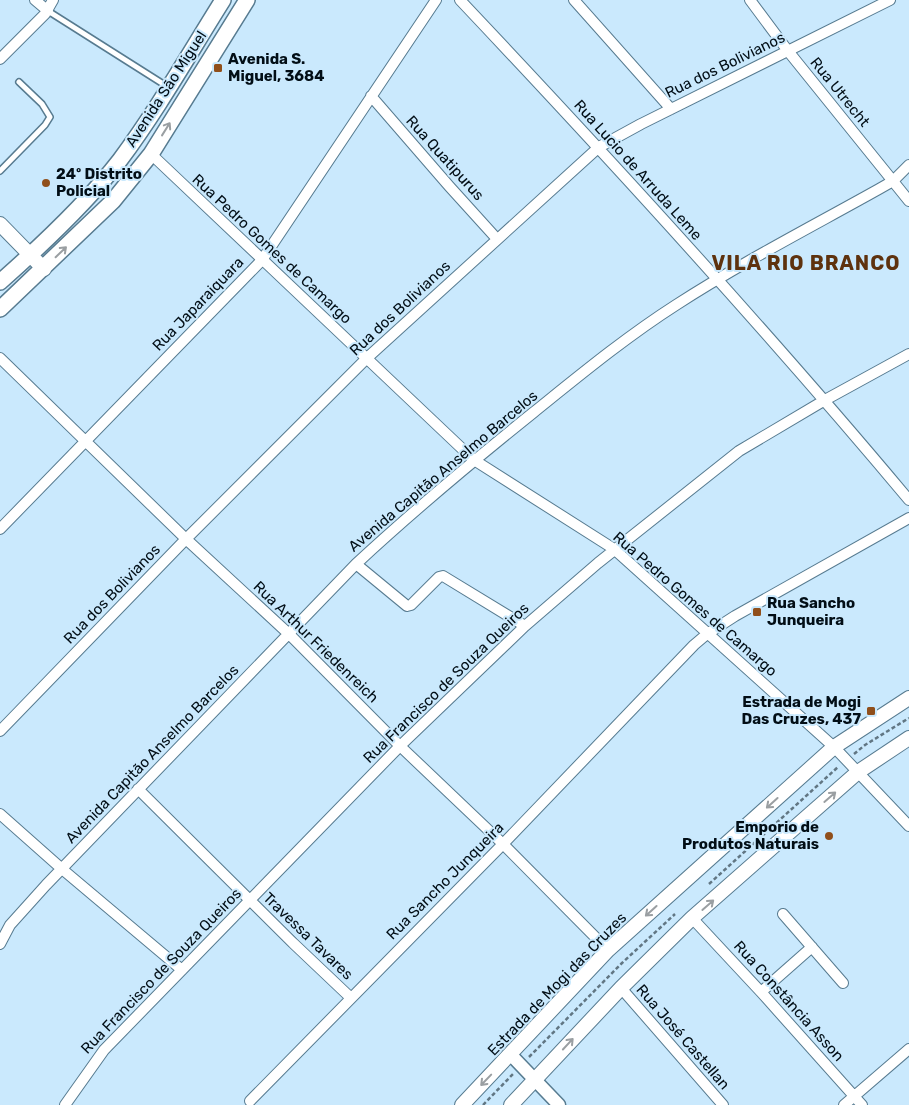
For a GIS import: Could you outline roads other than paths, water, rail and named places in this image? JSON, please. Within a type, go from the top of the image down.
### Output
[{"type":"main road","name":"Avenida São Miguel","points":[[0,282],[31,254],[97,187],[119,161],[168,88],[222,0]]},
{"type":"main road","name":"Avenida São Miguel","points":[[0,309],[113,201],[150,154],[247,0]]},
{"type":"main road","points":[[0,224],[44,268]]},
{"type":"main road","name":"Estrada de Mogi das Cruzes","points":[[462,1105],[608,950],[834,747],[909,698]]},
{"type":"main road","points":[[511,1105],[621,988],[692,918],[858,772],[909,738]]},
{"type":"street","points":[[35,0],[48,11]]},
{"type":"street","points":[[0,59],[48,11],[53,0]]},
{"type":"street","name":"Rua Japaraiquara","points":[[0,529],[262,260],[436,0]]},
{"type":"street","name":"Rua Lucio de Arruda Leme","points":[[460,0],[599,148],[717,279],[825,400],[909,500]]},
{"type":"street","points":[[574,0],[671,109]]},
{"type":"street","name":"Rua Utrecht","points":[[750,0],[788,51],[909,201]]},
{"type":"street","name":"Rua dos Bolivianos","points":[[0,731],[186,539],[367,358],[599,148],[671,109],[890,0]]},
{"type":"street","name":"Rua Quatipurus","points":[[371,96],[498,239]]},
{"type":"street","name":"Rua Pedro Gomes de Camargo","points":[[150,154],[474,460],[614,549],[834,747],[909,826]]},
{"type":"street","name":"Avenida Capitão Anselmo Barcelos","points":[[0,944],[10,925],[62,869],[356,564],[474,460],[635,333],[717,279],[893,181],[909,165]]},
{"type":"street","name":"Rua Francisco de Souza Queiros","points":[[66,1105],[104,1050],[400,746],[524,626],[614,549],[739,451],[825,400],[909,354]]},
{"type":"street","name":"Rua Arthur Friedenreich","points":[[0,358],[186,539],[290,634],[400,746],[503,844],[608,950]]},
{"type":"street","name":"Rua Sancho Junqueira","points":[[250,1101],[503,844],[673,666],[707,634],[773,594],[909,518]]},
{"type":"street","points":[[356,564],[407,606],[411,605],[439,577],[443,576],[524,626]]},
{"type":"street","name":"Travessa Tavares","points":[[138,789],[351,998]]},
{"type":"street","points":[[1,817],[182,970]]},
{"type":"street","points":[[783,914],[843,983]]},
{"type":"street","name":"Rua Constância Asson","points":[[692,918],[862,1105]]},
{"type":"street","points":[[761,992],[812,947]]},
{"type":"street","name":"Rua José Castellan","points":[[621,988],[724,1105]]},
{"type":"street","points":[[844,1105],[909,1049]]},
{"type":"street","points":[[511,1055],[559,1105]]},
{"type":"lane","points":[[48,11],[168,88]]},
{"type":"lane","points":[[0,171],[45,125],[50,116],[42,104],[19,82]]},
{"type":"place","name":"Avenida S. Miguel, 3684","points":[[218,68]]},
{"type":"place","name":"24º Distrito Policial","points":[[46,183]]},
{"type":"place","name":"Rua Sancho Junqueira","points":[[757,612]]},
{"type":"place","name":"Estrada de Mogi Das Cruzes, 437","points":[[871,711]]},
{"type":"place","name":"Emporio de Produtos Naturais","points":[[829,836]]},
{"type":"district","name":"VILA RIO BRANCO","points":[[806,263]]}]
